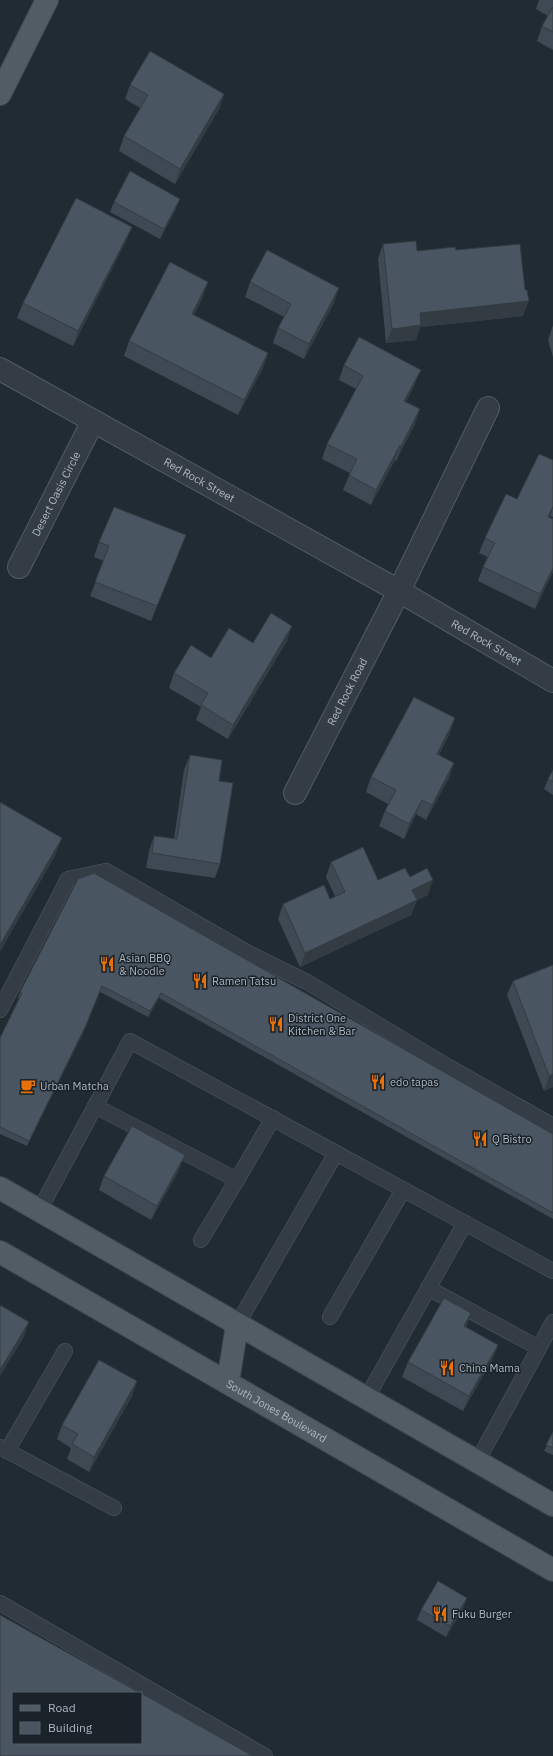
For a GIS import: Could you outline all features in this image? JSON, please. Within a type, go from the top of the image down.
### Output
[{"type":"main road","points":[[0,94],[47,0]]},
{"type":"main road","points":[[0,1188],[553,1505]]},
{"type":"main road","name":"South Jones Boulevard","points":[[0,1252],[553,1570]]},
{"type":"main road","points":[[228,1382],[237,1325]]},
{"type":"street","name":"Red Rock Street","points":[[0,369],[399,591],[553,681]]},
{"type":"street","points":[[399,591],[488,408]]},
{"type":"street","name":"Desert Oasis Circle","points":[[19,567],[93,421]]},
{"type":"street","name":"Red Rock Road","points":[[295,793],[399,591]]},
{"type":"lane","points":[[0,1010],[68,879],[106,871],[244,950],[307,982],[447,1066],[553,1126]]},
{"type":"lane","points":[[39,1210],[130,1041],[553,1271]]},
{"type":"lane","points":[[95,1106],[237,1180]]},
{"type":"lane","points":[[201,1240],[273,1118]]},
{"type":"lane","points":[[237,1325],[336,1153]]},
{"type":"lane","points":[[330,1317],[403,1190]]},
{"type":"lane","points":[[366,1399],[465,1223]]},
{"type":"lane","points":[[428,1288],[539,1348]]},
{"type":"lane","points":[[478,1462],[553,1322]]},
{"type":"lane","points":[[65,1351],[3,1449],[114,1508]]},
{"type":"lane","points":[[0,1603],[265,1756]]},
{"type":"building","points":[[553,7],[553,32],[542,26]]},
{"type":"building","points":[[150,51],[224,94],[180,169],[124,136],[148,95],[130,85]]},
{"type":"building","points":[[130,171],[180,199],[164,229],[114,202]]},
{"type":"building","points":[[76,198],[132,227],[78,331],[23,303]]},
{"type":"building","points":[[416,241],[417,251],[455,247],[456,250],[520,244],[525,290],[527,290],[529,301],[420,313],[421,325],[392,329],[383,244]]},
{"type":"building","points":[[267,250],[339,288],[309,344],[278,328],[291,304],[250,282]]},
{"type":"building","points":[[170,262],[208,282],[192,314],[268,353],[244,400],[129,341]]},
{"type":"building","points":[[359,337],[421,370],[404,401],[420,409],[376,490],[349,475],[357,459],[327,444],[363,376],[344,365]]},
{"type":"building","points":[[539,454],[553,460],[553,506],[548,517],[553,519],[553,568],[540,594],[483,567],[495,543],[485,538],[506,494],[517,499]]},
{"type":"building","points":[[114,507],[186,535],[157,606],[95,582],[109,546],[99,542]]},
{"type":"building","points":[[271,613],[292,626],[233,725],[201,705],[208,693],[174,673],[191,645],[211,658],[229,628],[253,643]]},
{"type":"building","points":[[414,697],[455,718],[437,754],[454,763],[432,805],[422,800],[409,824],[385,811],[396,790],[371,777]]},
{"type":"building","points":[[190,755],[222,760],[219,781],[233,783],[220,864],[152,853],[154,836],[177,839]]},
{"type":"building","points":[[553,770],[553,782],[548,779]]},
{"type":"building","points":[[0,802],[62,838],[0,945]]},
{"type":"building","points":[[363,847],[378,880],[405,868],[410,877],[427,868],[433,880],[412,890],[417,900],[305,953],[283,904],[324,885],[330,899],[345,892],[331,862]]},
{"type":"building","points":[[94,873],[553,1134],[553,1213],[161,993],[150,1011],[102,986],[86,1025],[29,1141],[0,1127],[0,1038],[22,993],[20,992],[78,879]]},
{"type":"building","points":[[553,965],[553,1074],[549,1076],[513,981]]},
{"type":"building","points":[[132,1126],[185,1155],[157,1206],[104,1176]]},
{"type":"building","name":"China Mama","points":[[444,1298],[471,1313],[464,1326],[498,1345],[469,1396],[408,1362]]},
{"type":"building","points":[[0,1305],[29,1322],[0,1370]]},
{"type":"building","points":[[99,1360],[137,1381],[94,1457],[72,1444],[78,1434],[62,1425]]},
{"type":"building","points":[[553,1432],[553,1448],[546,1445]]},
{"type":"building","name":"Fuku Burger","points":[[438,1581],[467,1598],[450,1626],[421,1610]]},
{"type":"building","points":[[0,1615],[138,1692],[12,1692],[12,1744],[142,1744],[142,1694],[253,1756],[0,1756]]},
{"type":"place","name":"Asian BBQ & Noodle","points":[[107,964]]},
{"type":"place","name":"Ramen Tatsu","points":[[200,981]]},
{"type":"place","name":"District One Kitchen & Bar","points":[[276,1024]]},
{"type":"place","name":"edo tapas","points":[[378,1082]]},
{"type":"place","name":"Urban Matcha","points":[[28,1086]]},
{"type":"place","name":"Q Bistro","points":[[480,1139]]},
{"type":"place","name":"China Mama","points":[[447,1368]]},
{"type":"place","name":"Fuku Burger","points":[[440,1614]]}]
